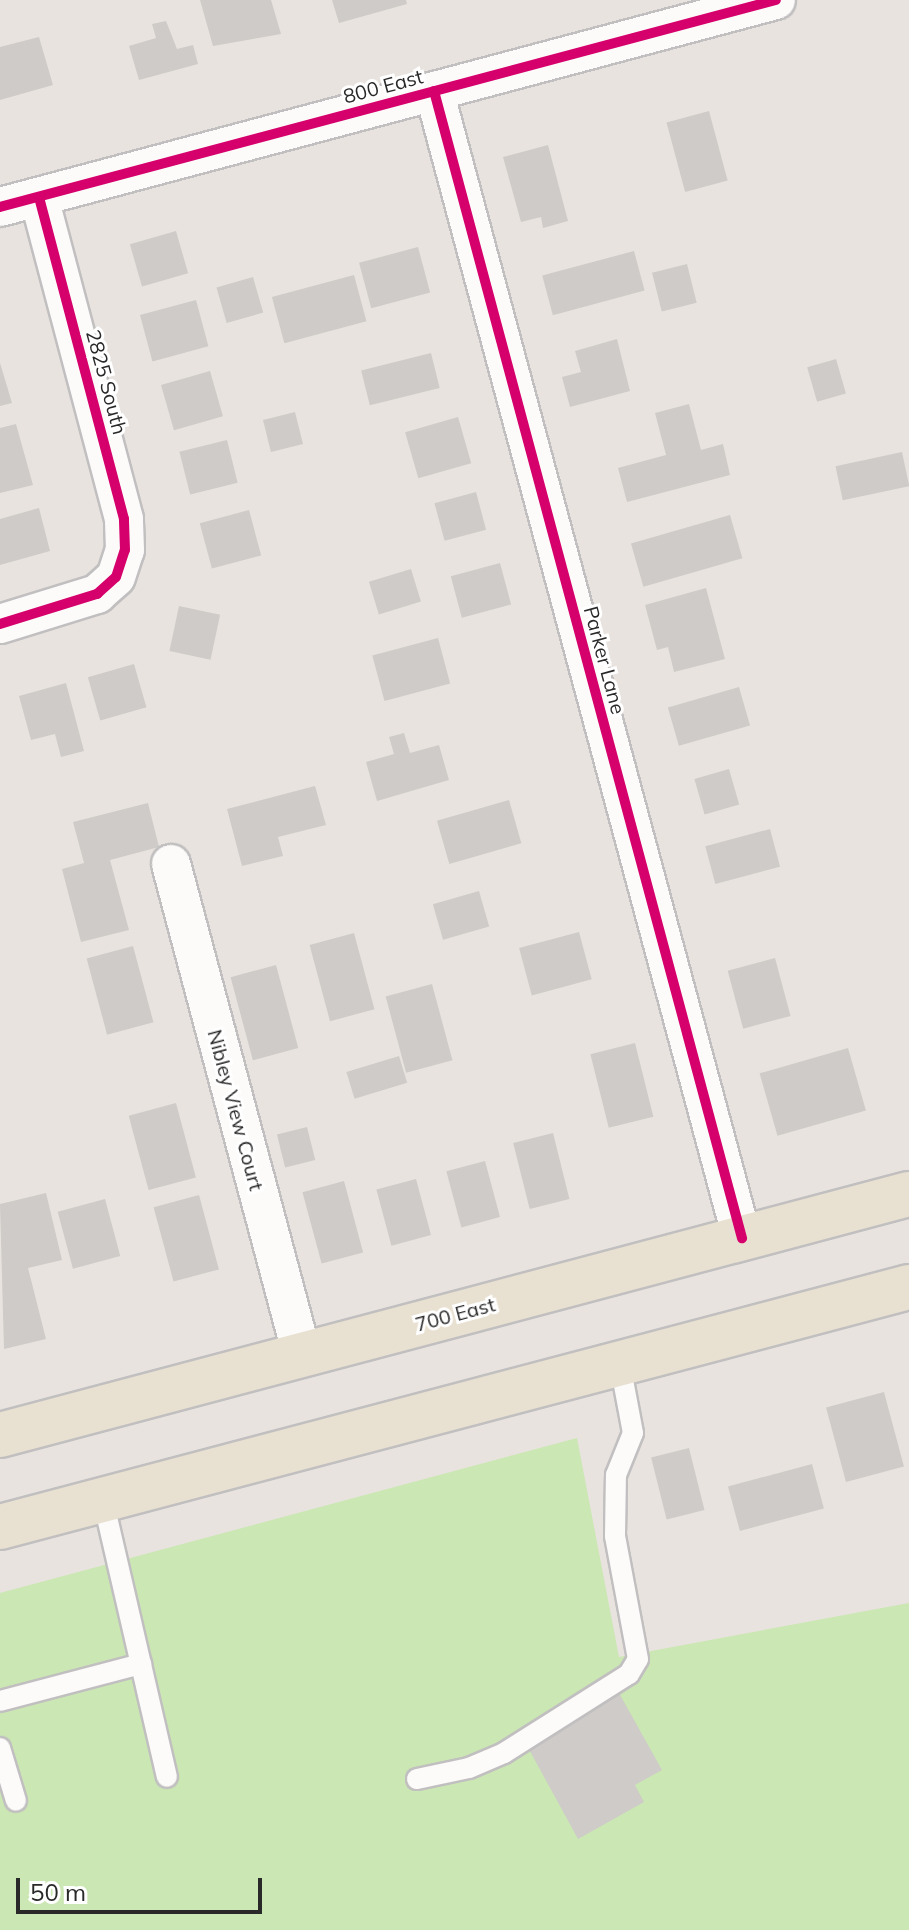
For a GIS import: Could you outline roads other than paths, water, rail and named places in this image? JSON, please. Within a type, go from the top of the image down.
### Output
[{"type":"main road","name":"700 East","points":[[0,1435],[909,1194]]},
{"type":"main road","points":[[0,1527],[909,1287]]},
{"type":"street","name":"800 East","points":[[0,207],[434,91],[709,8],[776,0]]},
{"type":"street","name":"Parker Lane","points":[[434,91],[742,1238]]},
{"type":"street","name":"2825 South","points":[[0,624],[97,594],[116,577],[125,550],[124,519],[39,197]]},
{"type":"street","name":"Nibley View Court","points":[[171,864],[302,1355]]},
{"type":"lane","points":[[417,1779],[469,1768],[504,1753],[629,1674],[638,1659],[615,1536],[616,1475],[633,1433],[620,1364]]},
{"type":"lane","points":[[103,1500],[167,1777]]},
{"type":"lane","points":[[0,1701],[141,1664]]},
{"type":"lane","points":[[0,1748],[16,1801]]}]
